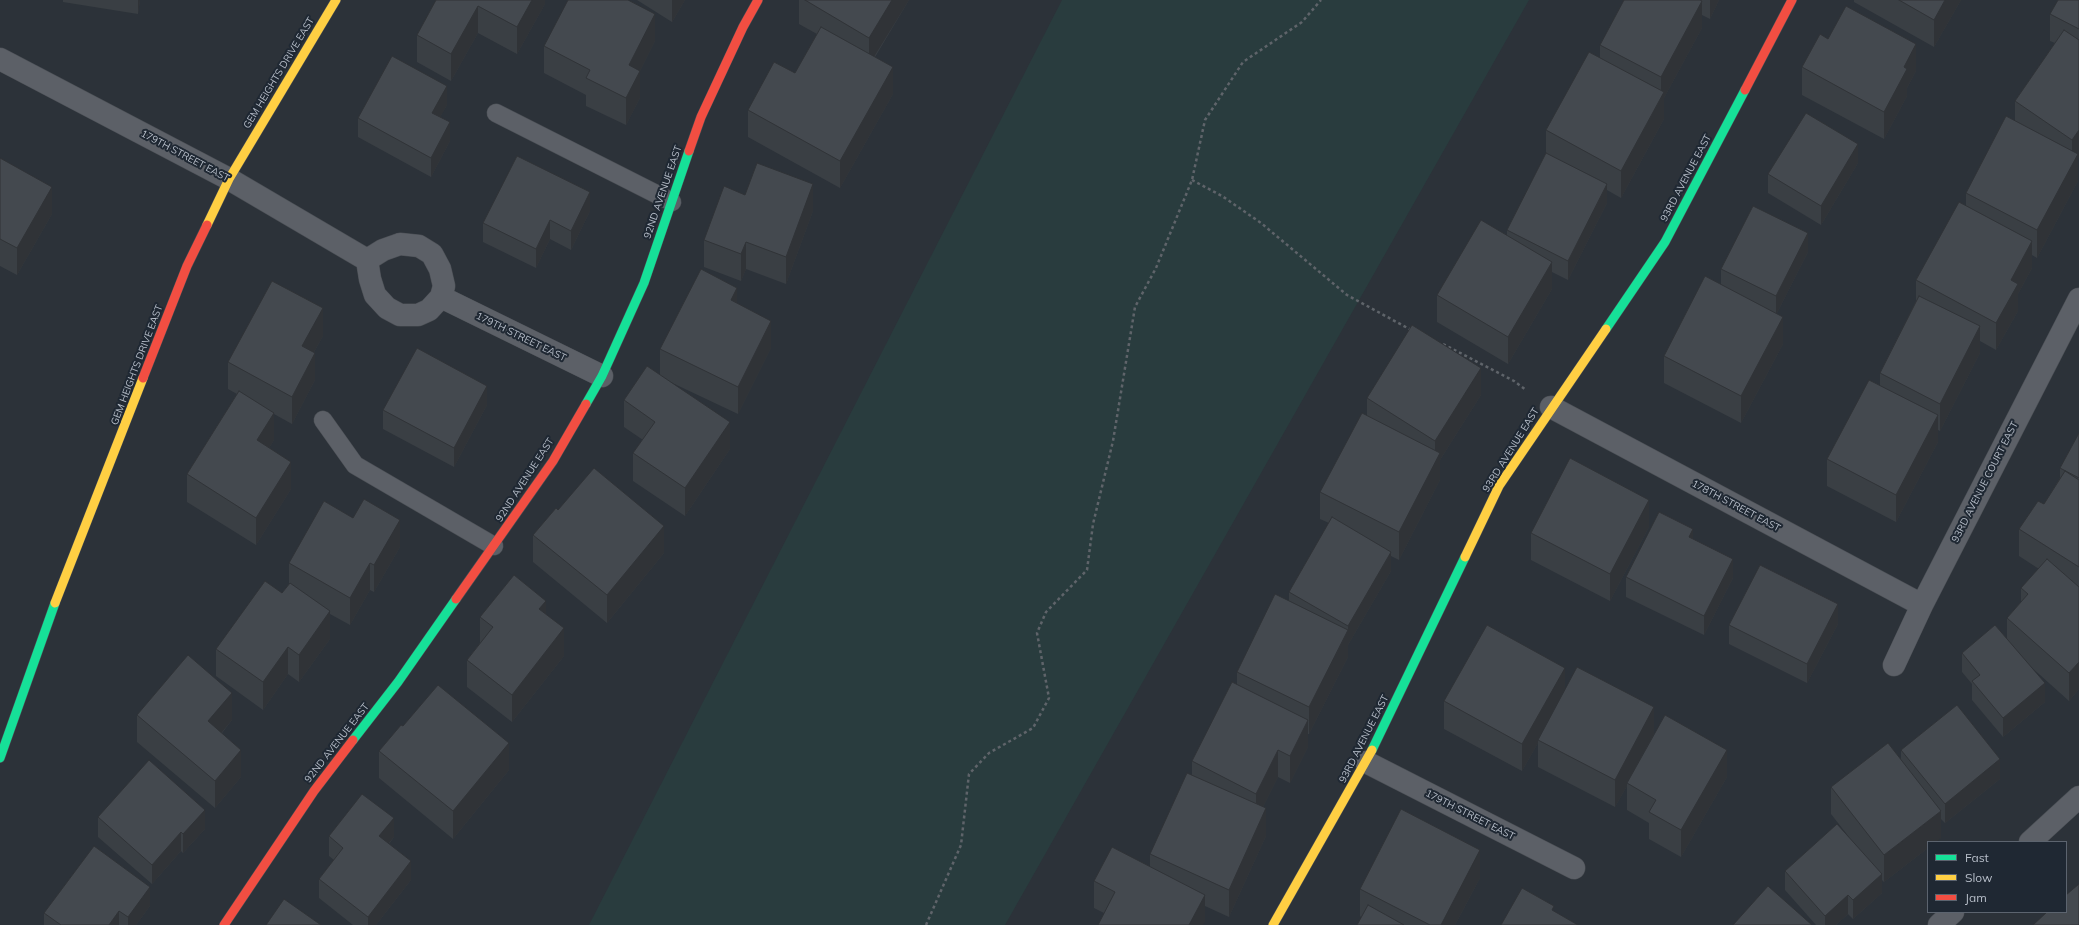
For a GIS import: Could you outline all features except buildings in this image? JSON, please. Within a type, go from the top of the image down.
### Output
[{"type":"street","name":"GEM HEIGHTS DRIVE EAST","points":[[0,758],[48,622],[187,266],[229,178],[336,0]]},
{"type":"street","name":"92ND AVENUE EAST","points":[[224,925],[314,791],[398,682],[553,461],[602,376],[644,284],[701,116],[743,27],[758,0]]},
{"type":"street","name":"93RD AVENUE EAST","points":[[1273,925],[1366,762],[1499,486],[1551,407],[1665,242],[1792,0]]},
{"type":"street","name":"179TH STREET EAST","points":[[0,59],[229,178],[367,260]]},
{"type":"street","points":[[400,244],[419,246],[432,254],[440,269],[444,286],[441,297],[429,310],[424,313],[418,315],[400,315],[387,308],[375,295],[370,279],[367,260],[383,250],[400,244]]},
{"type":"street","name":"179TH STREET EAST","points":[[441,297],[602,376]]},
{"type":"street","name":"93RD AVENUE COURT EAST","points":[[1894,665],[1922,605],[2079,299]]},
{"type":"street","name":"178TH STREET EAST","points":[[1551,407],[1922,605]]},
{"type":"street","name":"179TH STREET EAST","points":[[1366,762],[1574,868]]},
{"type":"street","points":[[2031,841],[2079,797]]},
{"type":"street","points":[[1939,925],[1952,913]]},
{"type":"lane","points":[[496,113],[672,202]]},
{"type":"lane","points":[[323,420],[355,465],[494,546]]},
{"type":"path","points":[[926,925],[961,845],[969,774],[989,753],[1033,728],[1049,698],[1037,633],[1046,612],[1087,570],[1094,524],[1113,441],[1135,307],[1156,268],[1192,180],[1205,120],[1243,62],[1302,22],[1321,0]]},
{"type":"path","points":[[1192,180],[1222,196],[1261,223],[1347,295],[1420,334]]},
{"type":"path","points":[[1440,343],[1514,381],[1551,407]]},
{"type":"shaded area","points":[[1062,0],[1529,0],[1005,925],[589,925]]},
{"type":"traffic: fast","points":[[1606,329],[1665,242],[1745,90]]},
{"type":"traffic: fast","points":[[586,404],[602,376],[644,283],[689,151]]},
{"type":"traffic: fast","points":[[1372,750],[1465,557]]},
{"type":"traffic: fast","points":[[353,740],[398,682],[456,599]]},
{"type":"traffic: fast","points":[[0,758],[55,603]]},
{"type":"traffic: slow","points":[[207,225],[229,179],[336,0]]},
{"type":"traffic: slow","points":[[1465,557],[1499,486],[1606,329]]},
{"type":"traffic: slow","points":[[55,603],[143,378]]},
{"type":"traffic: slow","points":[[1273,925],[1372,750]]},
{"type":"traffic: jam","points":[[689,151],[701,117],[743,27],[758,0]]},
{"type":"traffic: jam","points":[[1745,90],[1792,0]]},
{"type":"traffic: jam","points":[[143,378],[187,266],[207,225]]},
{"type":"traffic: jam","points":[[456,599],[553,461],[586,404]]},
{"type":"traffic: jam","points":[[224,925],[314,791],[353,740]]}]
